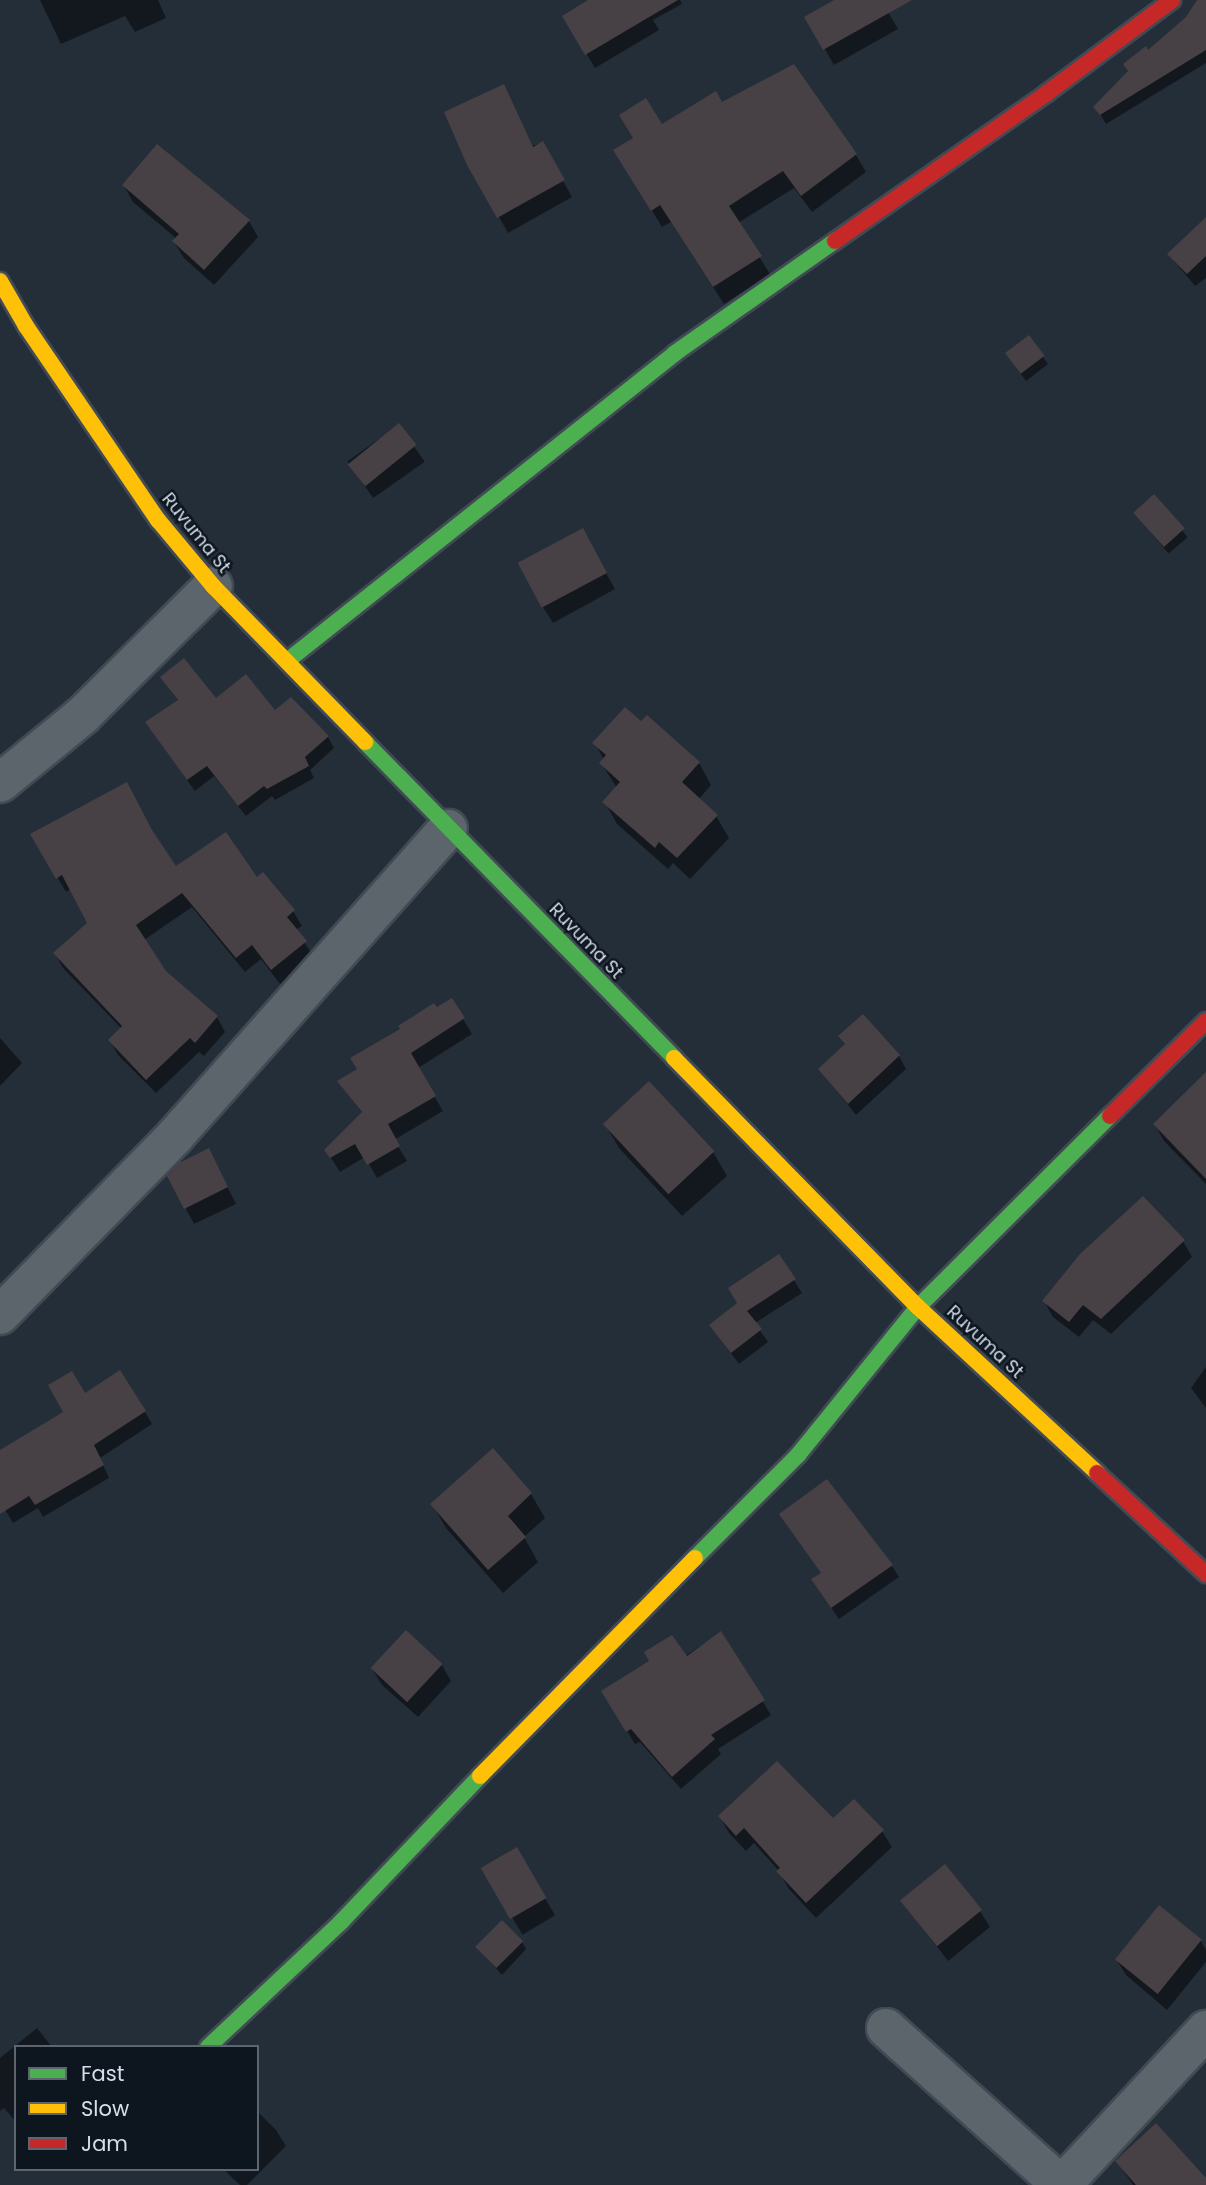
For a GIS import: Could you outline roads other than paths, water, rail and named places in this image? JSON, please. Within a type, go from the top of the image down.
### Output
[{"type":"street","points":[[287,661],[675,353],[1047,93],[1172,0]]},
{"type":"street","name":"Ruvuma St","points":[[0,281],[26,326],[158,520],[213,586],[918,1307],[1206,1574]]},
{"type":"street","points":[[0,783],[83,715],[213,586]]},
{"type":"street","points":[[0,1315],[175,1136],[448,829]]},
{"type":"street","points":[[210,2045],[341,1922],[517,1737],[798,1455],[918,1307],[1206,1021]]},
{"type":"street","points":[[886,2028],[1046,2180],[1206,2030]]}]
